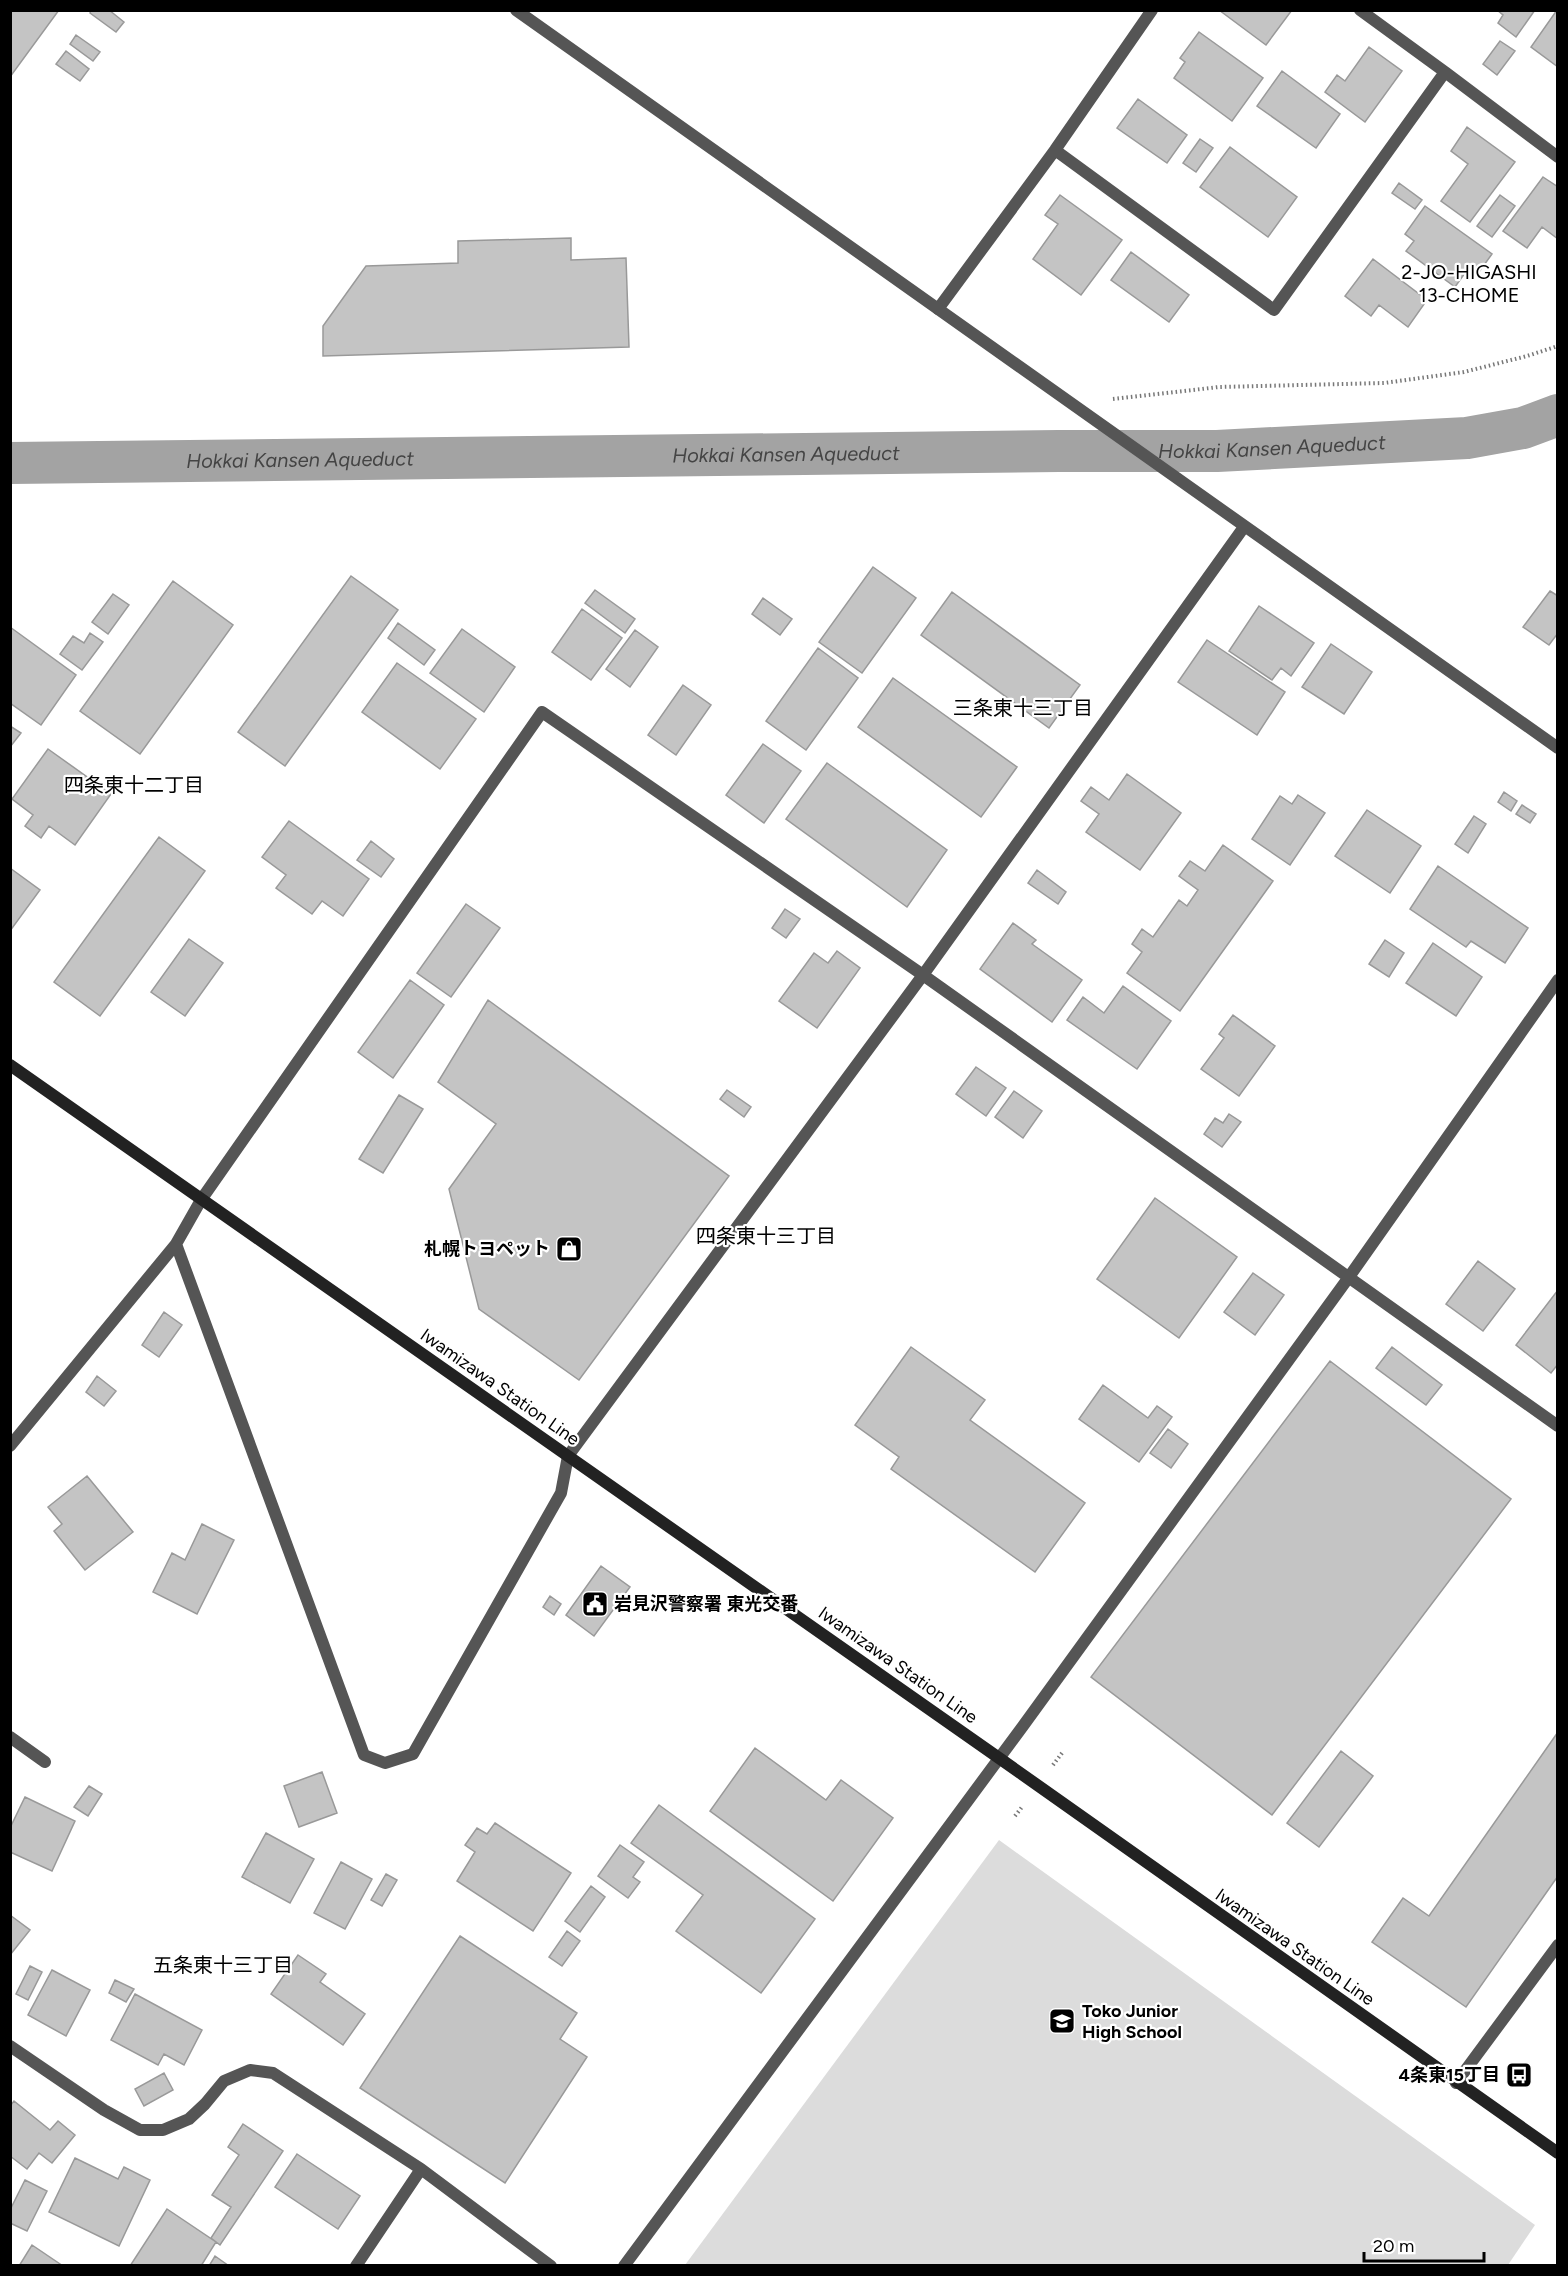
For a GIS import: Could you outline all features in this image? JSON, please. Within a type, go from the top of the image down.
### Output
[{"type":"main road","name":"Iwamizawa Station Line","points":[[10,1065],[999,1758],[1557,2153]]},
{"type":"street","points":[[516,10],[1557,748]]},
{"type":"street","points":[[938,309],[1152,10]]},
{"type":"street","points":[[1360,10],[1557,157]]},
{"type":"street","points":[[1054,150],[1274,310],[1445,72]]},
{"type":"street","points":[[176,1244],[364,1755],[385,1763],[413,1754],[561,1493],[568,1456],[923,975],[1244,527]]},
{"type":"street","points":[[10,1446],[176,1244],[201,1200],[542,712],[923,975],[1557,1426]]},
{"type":"street","points":[[624,2265],[999,1758],[1348,1277],[1557,980]]},
{"type":"street","points":[[10,1737],[45,1762]]},
{"type":"street","points":[[1456,2083],[1557,1945]]},
{"type":"street","points":[[10,2046],[104,2110],[140,2130],[163,2130],[189,2119],[224,2081],[250,2070],[273,2073],[421,2169],[551,2265]]},
{"type":"street","points":[[356,2265],[421,2169]]},
{"type":"path","points":[[1070,404],[1219,387],[1384,383],[1464,372],[1557,346]]},
{"type":"shaded area","name":"Toko Junior High School","points":[[999,1840],[1535,2225],[1508,2265],[685,2265]]},
{"type":"building","points":[[10,10],[59,10],[10,77]]},
{"type":"building","points":[[91,10],[109,10],[124,22],[116,32],[90,13]]},
{"type":"building","points":[[1219,10],[1292,10],[1266,45]]},
{"type":"building","points":[[1497,10],[1535,10],[1516,37],[1498,23],[1503,15]]},
{"type":"building","points":[[1558,10],[1558,67],[1531,47]]},
{"type":"building","points":[[1199,32],[1263,78],[1232,121],[1174,78],[1185,62],[1180,58]]},
{"type":"building","points":[[76,35],[100,52],[93,61],[70,44]]},
{"type":"building","points":[[1500,41],[1515,51],[1497,75],[1483,64]]},
{"type":"building","points":[[1369,47],[1402,71],[1365,122],[1325,92],[1337,75],[1345,81]]},
{"type":"building","points":[[66,51],[89,69],[80,81],[56,64]]},
{"type":"building","points":[[1282,71],[1340,114],[1316,148],[1257,106]]},
{"type":"building","points":[[1138,99],[1187,135],[1167,163],[1117,128]]},
{"type":"building","points":[[1467,127],[1515,162],[1470,222],[1441,201],[1468,164],[1451,151]]},
{"type":"building","points":[[1200,139],[1213,148],[1196,172],[1183,163]]},
{"type":"building","points":[[1230,147],[1297,197],[1268,237],[1200,187]]},
{"type":"building","points":[[1543,177],[1558,187],[1558,239],[1542,227],[1527,248],[1503,231]]},
{"type":"building","points":[[1399,183],[1422,200],[1415,209],[1392,193]]},
{"type":"building","points":[[1060,195],[1122,240],[1081,295],[1033,259],[1058,224],[1045,215]]},
{"type":"building","points":[[1500,195],[1515,206],[1492,237],[1477,226]]},
{"type":"building","points":[[1425,206],[1492,254],[1479,272],[1470,266],[1455,287],[1406,251],[1414,241],[1405,234]]},
{"type":"building","points":[[571,238],[571,260],[626,258],[629,347],[323,356],[323,326],[366,266],[458,263],[458,241]]},
{"type":"building","points":[[1131,252],[1189,295],[1169,322],[1111,280]]},
{"type":"building","points":[[1373,259],[1427,300],[1408,327],[1379,305],[1371,316],[1345,296]]},
{"type":"building","points":[[873,567],[916,598],[862,673],[819,642]]},
{"type":"building","points":[[351,576],[398,610],[285,766],[238,732]]},
{"type":"building","points":[[173,581],[233,625],[140,754],[80,711]]},
{"type":"building","points":[[595,590],[635,619],[625,633],[585,603]]},
{"type":"building","points":[[1550,591],[1558,596],[1558,633],[1549,645],[1523,627]]},
{"type":"building","points":[[952,592],[1080,685],[1049,728],[921,635]]},
{"type":"building","points":[[113,594],[129,605],[108,634],[92,622]]},
{"type":"building","points":[[763,598],[792,619],[780,635],[752,614]]},
{"type":"building","points":[[1259,606],[1314,643],[1291,676],[1281,668],[1272,680],[1229,651]]},
{"type":"building","points":[[582,609],[622,638],[591,680],[552,652]]},
{"type":"building","points":[[398,623],[435,650],[424,665],[388,638]]},
{"type":"building","points":[[10,627],[76,675],[41,725],[10,703]]},
{"type":"building","points":[[462,629],[515,667],[484,712],[430,673]]},
{"type":"building","points":[[635,630],[658,647],[630,687],[606,669]]},
{"type":"building","points":[[90,633],[103,642],[82,670],[60,654],[73,636],[84,643]]},
{"type":"building","points":[[1207,640],[1285,692],[1257,735],[1178,682]]},
{"type":"building","points":[[1331,644],[1372,672],[1344,714],[1302,687]]},
{"type":"building","points":[[818,648],[858,678],[806,750],[766,721]]},
{"type":"building","points":[[397,663],[476,719],[440,769],[362,712]]},
{"type":"building","points":[[893,678],[1017,767],[981,817],[858,727]]},
{"type":"building","points":[[683,685],[711,705],[676,755],[648,735]]},
{"type":"building","points":[[10,726],[21,733],[10,747]]},
{"type":"building","points":[[763,744],[801,771],[764,823],[726,795]]},
{"type":"building","points":[[48,749],[111,794],[75,845],[49,826],[41,838],[25,826],[33,815],[12,799]]},
{"type":"building","points":[[827,763],[947,850],[907,907],[786,819]]},
{"type":"building","points":[[1127,774],[1181,813],[1140,870],[1086,832],[1099,814],[1081,801],[1091,787],[1109,800]]},
{"type":"building","points":[[1504,792],[1517,801],[1511,811],[1498,802]]},
{"type":"building","points":[[1298,795],[1325,813],[1290,865],[1252,839],[1280,796],[1292,804]]},
{"type":"building","points":[[1522,805],[1536,814],[1530,823],[1516,814]]},
{"type":"building","points":[[1367,810],[1421,846],[1390,893],[1335,856]]},
{"type":"building","points":[[1474,816],[1486,824],[1468,853],[1455,844]]},
{"type":"building","points":[[289,821],[369,879],[343,916],[322,901],[312,914],[276,888],[286,875],[262,857]]},
{"type":"building","points":[[159,837],[205,871],[100,1016],[54,982]]},
{"type":"building","points":[[371,841],[394,859],[381,877],[357,860]]},
{"type":"building","points":[[1223,845],[1273,881],[1180,1011],[1127,973],[1142,952],[1132,944],[1142,929],[1153,937],[1179,900],[1187,906],[1198,890],[1179,876],[1190,861],[1205,871]]},
{"type":"building","points":[[1438,866],[1528,928],[1505,963],[1471,941],[1466,947],[1410,909]]},
{"type":"building","points":[[10,868],[40,890],[10,931]]},
{"type":"building","points":[[1037,870],[1066,892],[1058,904],[1028,883]]},
{"type":"building","points":[[466,904],[500,928],[451,997],[417,973]]},
{"type":"building","points":[[785,909],[800,919],[786,938],[772,928]]},
{"type":"building","points":[[1013,923],[1036,940],[1032,944],[1082,980],[1052,1022],[980,969]]},
{"type":"building","points":[[189,939],[223,963],[185,1016],[151,992]]},
{"type":"building","points":[[1385,940],[1404,953],[1389,977],[1369,964]]},
{"type":"building","points":[[1433,943],[1482,977],[1456,1016],[1406,983]]},
{"type":"building","points":[[837,951],[860,968],[817,1028],[779,1001],[814,953],[828,963]]},
{"type":"building","points":[[410,980],[444,1005],[393,1078],[358,1052]]},
{"type":"building","points":[[1123,986],[1171,1021],[1137,1069],[1067,1020],[1083,997],[1104,1013]]},
{"type":"building","name":"札幌トヨペット","points":[[488,1000],[729,1176],[579,1380],[479,1309],[449,1189],[496,1124],[438,1082]]},
{"type":"building","points":[[1233,1015],[1275,1046],[1239,1096],[1201,1069],[1224,1038],[1219,1034]]},
{"type":"building","points":[[976,1067],[1006,1088],[986,1116],[956,1094]]},
{"type":"building","points":[[727,1090],[751,1107],[744,1117],[720,1099]]},
{"type":"building","points":[[1014,1091],[1042,1111],[1023,1138],[995,1117]]},
{"type":"building","points":[[399,1095],[423,1109],[383,1173],[359,1159]]},
{"type":"building","points":[[1229,1114],[1241,1122],[1222,1147],[1204,1134],[1215,1118],[1223,1123]]},
{"type":"building","points":[[1155,1198],[1237,1257],[1179,1338],[1097,1279]]},
{"type":"building","points":[[1478,1261],[1515,1289],[1483,1331],[1446,1304]]},
{"type":"building","points":[[1253,1273],[1284,1295],[1255,1335],[1224,1312]]},
{"type":"building","points":[[1558,1290],[1558,1364],[1551,1373],[1516,1345]]},
{"type":"building","points":[[164,1312],[182,1325],[159,1357],[142,1345]]},
{"type":"building","points":[[911,1347],[985,1400],[970,1420],[1085,1503],[1035,1572],[891,1469],[899,1457],[855,1425]]},
{"type":"building","points":[[1392,1347],[1442,1385],[1426,1405],[1376,1368]]},
{"type":"building","points":[[1330,1361],[1511,1499],[1272,1815],[1091,1677]]},
{"type":"building","points":[[97,1376],[116,1391],[104,1406],[86,1392]]},
{"type":"building","points":[[1103,1385],[1148,1418],[1157,1406],[1172,1417],[1139,1462],[1079,1419]]},
{"type":"building","points":[[1168,1429],[1188,1444],[1171,1468],[1150,1453]]},
{"type":"building","points":[[87,1476],[133,1532],[85,1570],[54,1531],[62,1524],[48,1507]]},
{"type":"building","points":[[202,1524],[234,1540],[197,1614],[153,1592],[172,1553],[185,1560]]},
{"type":"building","points":[[601,1566],[630,1587],[594,1636],[566,1615]]},
{"type":"building","points":[[550,1596],[561,1604],[554,1615],[543,1607]]},
{"type":"building","points":[[1558,1732],[1558,1876],[1466,2007],[1372,1942],[1403,1898],[1429,1916]]},
{"type":"building","points":[[755,1748],[826,1800],[841,1780],[893,1818],[833,1901],[710,1811]]},
{"type":"building","points":[[1341,1751],[1373,1776],[1319,1847],[1287,1823]]},
{"type":"building","points":[[322,1772],[337,1813],[299,1827],[284,1786]]},
{"type":"building","points":[[89,1786],[102,1794],[88,1816],[74,1807]]},
{"type":"building","points":[[25,1797],[75,1821],[52,1871],[10,1852],[10,1828]]},
{"type":"building","points":[[659,1805],[815,1919],[761,1993],[676,1931],[703,1895],[631,1843]]},
{"type":"building","points":[[495,1823],[571,1873],[533,1931],[457,1881],[475,1852],[465,1845],[477,1828],[487,1834]]},
{"type":"building","points":[[266,1833],[314,1859],[290,1903],[242,1877]]},
{"type":"building","points":[[620,1845],[644,1862],[633,1877],[640,1882],[628,1898],[598,1876]]},
{"type":"building","points":[[341,1862],[372,1879],[345,1929],[314,1913]]},
{"type":"building","points":[[386,1874],[397,1880],[382,1906],[371,1900]]},
{"type":"building","points":[[591,1886],[605,1897],[580,1932],[565,1921]]},
{"type":"building","points":[[10,1915],[30,1930],[10,1955]]},
{"type":"building","points":[[567,1931],[580,1941],[562,1966],[549,1957]]},
{"type":"building","points":[[460,1936],[577,2013],[560,2039],[587,2057],[505,2183],[360,2088]]},
{"type":"building","points":[[298,1955],[326,1974],[320,1982],[365,2014],[343,2045],[271,1994]]},
{"type":"building","points":[[30,1966],[42,1972],[28,2000],[16,1994]]},
{"type":"building","points":[[52,1970],[90,1990],[66,2036],[28,2015]]},
{"type":"building","points":[[115,1980],[134,1989],[126,2002],[109,1993]]},
{"type":"building","points":[[135,1994],[202,2030],[184,2065],[164,2054],[158,2065],[111,2040]]},
{"type":"building","points":[[164,2073],[173,2090],[144,2106],[135,2089]]},
{"type":"building","points":[[14,2101],[50,2130],[58,2121],[75,2135],[52,2163],[39,2153],[27,2169],[10,2156],[10,2106]]},
{"type":"building","points":[[243,2124],[283,2151],[220,2245],[211,2238],[231,2207],[212,2195],[239,2155],[228,2147]]},
{"type":"building","points":[[297,2154],[360,2196],[338,2229],[275,2187]]},
{"type":"building","points":[[75,2158],[118,2179],[124,2167],[150,2180],[119,2246],[49,2212]]},
{"type":"building","points":[[25,2180],[47,2191],[27,2231],[10,2223],[10,2210]]},
{"type":"building","points":[[167,2209],[216,2242],[201,2266],[130,2266]]},
{"type":"building","points":[[32,2245],[63,2266],[19,2266]]},
{"type":"building","points":[[215,2256],[229,2266],[209,2266]]},
{"type":"waterway","name":"Hokkai Kansen Aqueduct","points":[[10,463],[1217,451],[1467,438],[1523,428],[1558,415]]},
{"type":"place","name":"札幌トヨペット","points":[[569,1249]]},
{"type":"place","name":"岩見沢警察署 東光交番","points":[[595,1604]]},
{"type":"place","name":"Toko Junior High School","points":[[1062,2021]]},
{"type":"place","name":"4条東15丁目","points":[[1519,2075]]},
{"type":"district","name":"2-JO-HIGASHI 13-CHOME","points":[[1469,284]]},
{"type":"district","name":"三条東十三丁目","points":[[1023,708]]},
{"type":"district","name":"四条東十二丁目","points":[[134,785]]},
{"type":"district","name":"四条東十三丁目","points":[[766,1236]]},
{"type":"district","name":"五条東十三丁目","points":[[223,1965]]}]
